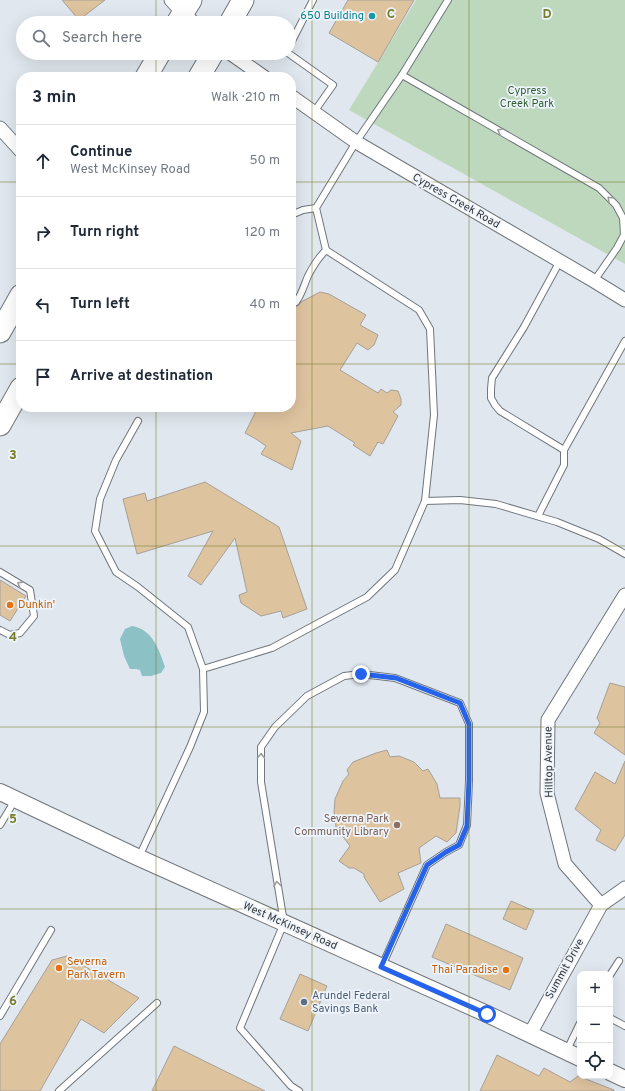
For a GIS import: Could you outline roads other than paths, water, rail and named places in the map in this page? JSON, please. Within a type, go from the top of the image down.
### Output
[{"type":"highway","points":[[234,16],[243,0]]},
{"type":"highway","points":[[149,72],[156,60]]},
{"type":"highway","points":[[202,72],[209,60]]},
{"type":"highway","points":[[0,332],[16,304]]},
{"type":"highway","points":[[0,425],[16,397]]},
{"type":"street","points":[[240,60],[257,72]]},
{"type":"street","name":"Cypress Creek Road","points":[[296,99],[356,142],[625,300]]},
{"type":"street","points":[[0,128],[16,146]]},
{"type":"street","name":"Hilltop Avenue","points":[[601,905],[565,864],[547,793],[548,720],[623,603]]},
{"type":"street","name":"West McKinsey Road","points":[[0,792],[139,858],[530,1034],[573,1055]]},
{"type":"street","points":[[601,905],[625,888]]},
{"type":"street","name":"Summit Drive","points":[[530,1034],[601,905]]},
{"type":"street","points":[[613,1074],[625,1080]]},
{"type":"lane","points":[[296,34],[314,0]]},
{"type":"lane","points":[[203,669],[272,648],[366,597],[395,570],[425,501],[434,415],[430,329],[419,310],[326,250],[316,208],[356,142],[402,75],[448,0]]},
{"type":"lane","points":[[296,59],[333,85],[314,112]]},
{"type":"lane","points":[[402,75],[600,188],[616,204],[623,218],[624,235],[617,248],[594,281]]},
{"type":"lane","points":[[296,213],[316,208]]},
{"type":"lane","points":[[296,302],[301,296],[309,275],[319,257],[326,250]]},
{"type":"lane","points":[[560,261],[527,321],[492,378],[491,389],[495,406],[500,411],[564,450]]},
{"type":"lane","points":[[538,516],[564,465],[564,450],[625,341]]},
{"type":"lane","points":[[138,421],[116,460],[100,499],[95,531],[116,572],[138,587],[188,627],[203,669],[204,712],[190,747],[139,858]]},
{"type":"lane","points":[[425,501],[460,500],[496,504],[556,522],[599,539],[625,554]]},
{"type":"lane","points":[[0,572],[30,590],[34,616],[20,633],[10,635],[0,630]]},
{"type":"lane","points":[[299,1091],[291,1086],[240,1028],[284,923],[261,782],[262,747],[275,726],[307,696],[344,676],[361,674],[396,678],[460,703],[469,724],[467,826],[459,845],[427,865],[381,967]]},
{"type":"lane","points":[[0,825],[15,799]]},
{"type":"lane","points":[[0,1016],[51,930]]},
{"type":"lane","points":[[613,971],[619,961]]},
{"type":"lane","points":[[59,1091],[157,1003]]},
{"type":"lane","points":[[613,1020],[625,1026]]},
{"type":"lane","points":[[573,1055],[577,1037]]},
{"type":"water","points":[[132,626],[145,631],[154,641],[165,667],[161,673],[151,676],[142,676],[140,670],[130,669],[124,656],[120,639],[125,629]]},
{"type":"place","name":"650 Building","points":[[372,16]]},
{"type":"place","name":"Dunkin'","points":[[10,605]]},
{"type":"place","name":"Severna Park Community Library","points":[[397,825]]},
{"type":"place","name":"Severna Park Tavern","points":[[59,968]]},
{"type":"place","name":"Thai Paradise","points":[[506,970]]},
{"type":"place","name":"Arundel Federal Savings Bank","points":[[304,1002]]},
{"type":"park label","name":"Cypress Creek Park","points":[[527,97]]}]
